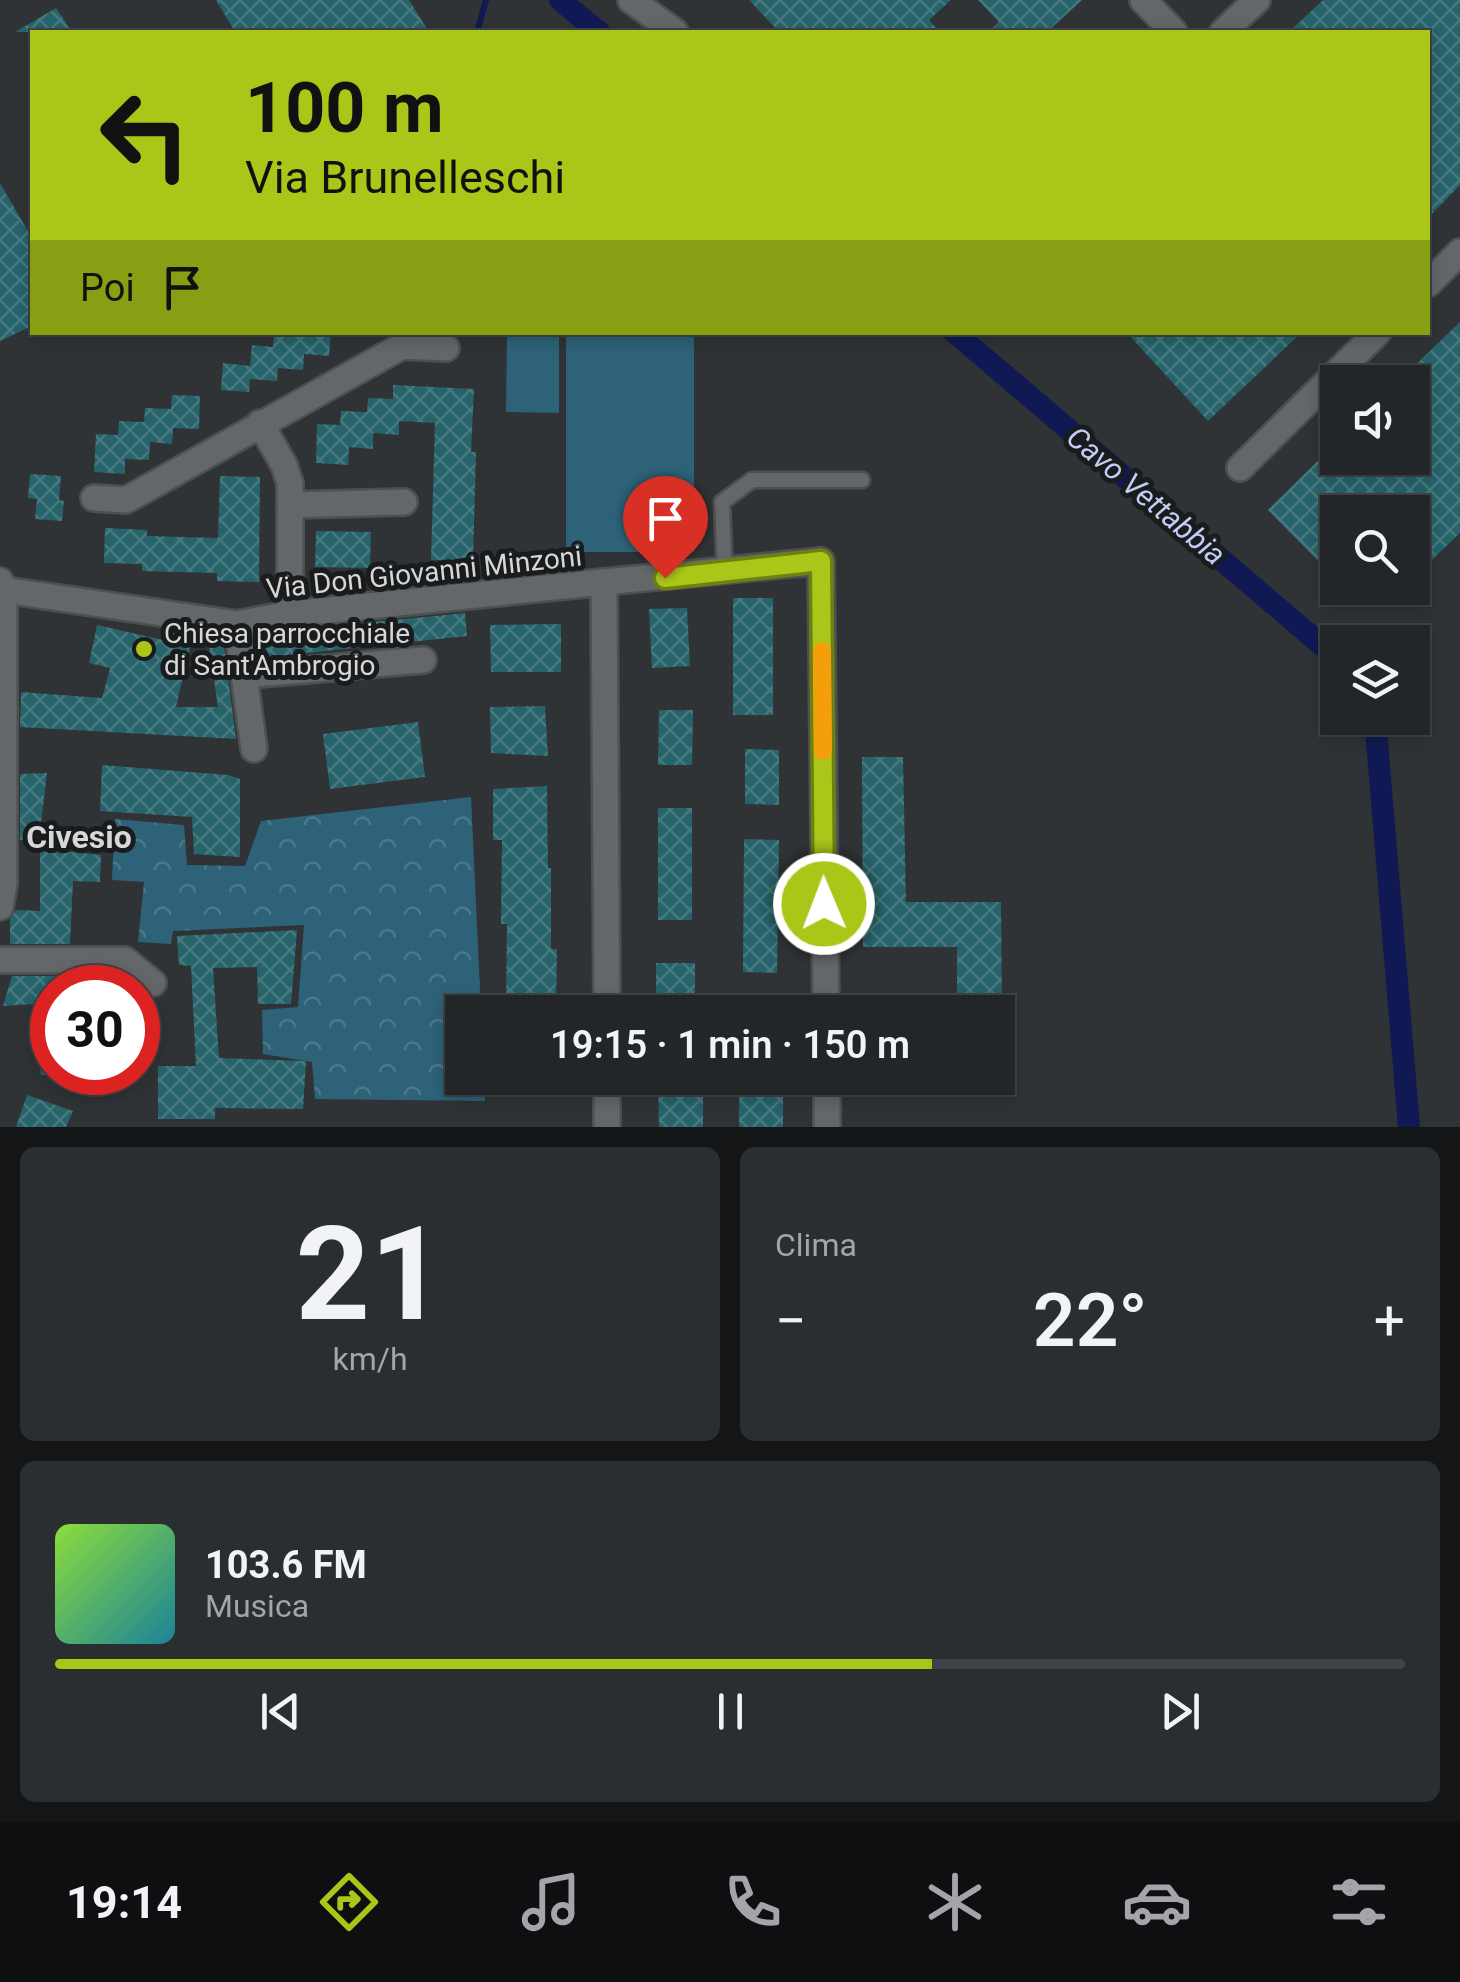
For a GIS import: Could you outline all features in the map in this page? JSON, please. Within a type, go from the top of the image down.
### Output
[{"type":"street","points":[[631,0],[672,30]]},
{"type":"street","points":[[1143,0],[1172,30]]},
{"type":"street","points":[[1225,30],[1257,0]]},
{"type":"street","points":[[1430,282],[1460,252]]},
{"type":"street","points":[[1240,468],[1375,335]]},
{"type":"street","points":[[94,498],[126,500],[402,346],[446,348]]},
{"type":"street","points":[[260,423],[290,484],[290,614]]},
{"type":"street","points":[[291,505],[404,502]]},
{"type":"street","points":[[604,582],[821,561],[826,995]]},
{"type":"street","name":"Via Don Giovanni Minzoni","points":[[2,586],[236,624],[290,614],[604,582],[606,995]]},
{"type":"street","points":[[0,907],[4,864],[2,586]]},
{"type":"street","points":[[236,624],[254,749]]},
{"type":"street","points":[[246,675],[423,660]]},
{"type":"street","points":[[0,960],[125,960],[131,965]]},
{"type":"street","points":[[607,1095],[607,1127]]},
{"type":"street","points":[[826,1095],[827,1127]]},
{"type":"lane","points":[[725,573],[722,502],[752,480],[862,480]]},
{"type":"green space","points":[[507,335],[559,335],[559,413],[506,412]]},
{"type":"green space","points":[[566,335],[694,335],[694,552],[566,552]]},
{"type":"green space","points":[[471,797],[480,995],[445,995],[445,1095],[485,1095],[485,1101],[315,1099],[312,1062],[263,1054],[262,1010],[298,1007],[304,925],[173,931],[171,944],[138,942],[144,882],[112,880],[115,819],[184,825],[187,865],[245,866],[261,821]]},
{"type":"building","points":[[216,0],[409,0],[428,30],[234,30]]},
{"type":"building","points":[[749,0],[951,0],[929,20],[938,30],[777,30]]},
{"type":"building","points":[[978,0],[1082,0],[1049,30],[990,30],[999,22]]},
{"type":"building","points":[[1323,0],[1460,0],[1460,185],[1430,216],[1430,30],[1291,30]]},
{"type":"building","points":[[56,8],[71,30],[30,30],[15,32]]},
{"type":"building","points":[[0,183],[30,235],[30,327],[0,341]]},
{"type":"building","points":[[1460,322],[1460,533],[1430,562],[1430,495],[1320,495],[1320,563],[1268,510],[1320,459],[1320,475],[1430,475],[1430,365],[1416,365]]},
{"type":"building","points":[[274,335],[331,335],[329,356],[304,354],[303,370],[278,368],[277,381],[250,379],[249,392],[221,390],[223,363],[250,366],[252,345],[273,347]]},
{"type":"building","points":[[1129,335],[1299,335],[1208,421]]},
{"type":"building","points":[[393,385],[474,389],[473,561],[431,560],[435,423],[399,421],[399,435],[373,433],[373,449],[349,447],[348,465],[316,463],[317,424],[340,425],[341,411],[367,412],[368,398],[393,399]]},
{"type":"building","points":[[172,395],[200,396],[199,429],[173,428],[172,444],[150,442],[149,460],[125,459],[125,474],[94,472],[96,434],[118,435],[119,421],[144,422],[145,408],[171,409]]},
{"type":"building","points":[[30,474],[61,476],[62,521],[35,519],[37,499],[28,498]]},
{"type":"building","points":[[220,476],[260,477],[259,582],[217,581],[217,573],[142,571],[142,564],[104,563],[105,528],[147,530],[147,536],[218,538]]},
{"type":"building","points":[[316,531],[371,532],[370,568],[315,567]]},
{"type":"building","points":[[733,598],[773,598],[773,715],[733,715]]},
{"type":"building","points":[[687,608],[690,666],[652,668],[649,609]]},
{"type":"building","points":[[465,613],[467,636],[258,658],[255,637]]},
{"type":"building","points":[[561,624],[561,672],[491,672],[490,625]]},
{"type":"building","points":[[97,625],[167,641],[169,632],[192,637],[176,707],[218,707],[208,639],[223,638],[236,739],[20,727],[21,692],[102,698],[110,668],[89,663]]},
{"type":"building","points":[[545,706],[548,756],[491,753],[490,707]]},
{"type":"building","points":[[659,710],[693,710],[692,765],[658,765]]},
{"type":"building","points":[[418,722],[425,777],[330,789],[323,734]]},
{"type":"building","points":[[745,749],[779,750],[779,805],[745,804]]},
{"type":"building","points":[[862,757],[903,757],[906,902],[1001,902],[1002,995],[957,995],[957,947],[863,947]]},
{"type":"building","points":[[102,765],[240,779],[240,857],[194,854],[192,817],[100,811]]},
{"type":"building","points":[[47,773],[39,839],[20,840],[20,774]]},
{"type":"building","points":[[547,786],[551,949],[557,949],[556,995],[506,995],[507,924],[501,924],[502,840],[493,840],[493,789]]},
{"type":"building","points":[[658,808],[692,808],[692,920],[658,920]]},
{"type":"building","points":[[744,839],[779,840],[777,973],[743,972]]},
{"type":"building","points":[[40,849],[101,855],[100,882],[73,881],[70,944],[10,944],[10,919],[16,910],[40,911]]},
{"type":"building","points":[[297,930],[291,1004],[258,1004],[257,967],[213,968],[219,1058],[306,1061],[303,1109],[215,1108],[215,1119],[158,1119],[160,1066],[196,1066],[191,966],[179,965],[177,936]]},
{"type":"building","points":[[656,963],[695,963],[695,995],[656,995]]},
{"type":"building","points":[[12,976],[30,976],[30,1004],[3,1006]]},
{"type":"building","points":[[27,1095],[73,1111],[66,1127],[16,1127]]},
{"type":"building","points":[[658,1095],[703,1095],[703,1127],[659,1127]]},
{"type":"building","points":[[739,1095],[783,1095],[783,1127],[739,1127]]},
{"type":"waterway","points":[[478,30],[486,0]]},
{"type":"waterway","name":"Cavo Vettabbia","points":[[560,0],[597,30]]},
{"type":"waterway","name":"Cavo Vettabbia","points":[[958,335],[1320,644]]},
{"type":"waterway","name":"Cavo Vettabbia","points":[[1376,735],[1409,1127]]},
{"type":"slow traffic","points":[[822,651],[823,751]]},
{"type":"place","name":"Chiesa parrocchiale di Sant'Ambrogio","points":[[144,649]]},
{"type":"district","name":"Civesio","points":[[79,837]]},
{"type":"route","points":[[665,578],[821,561],[824,904]]}]
